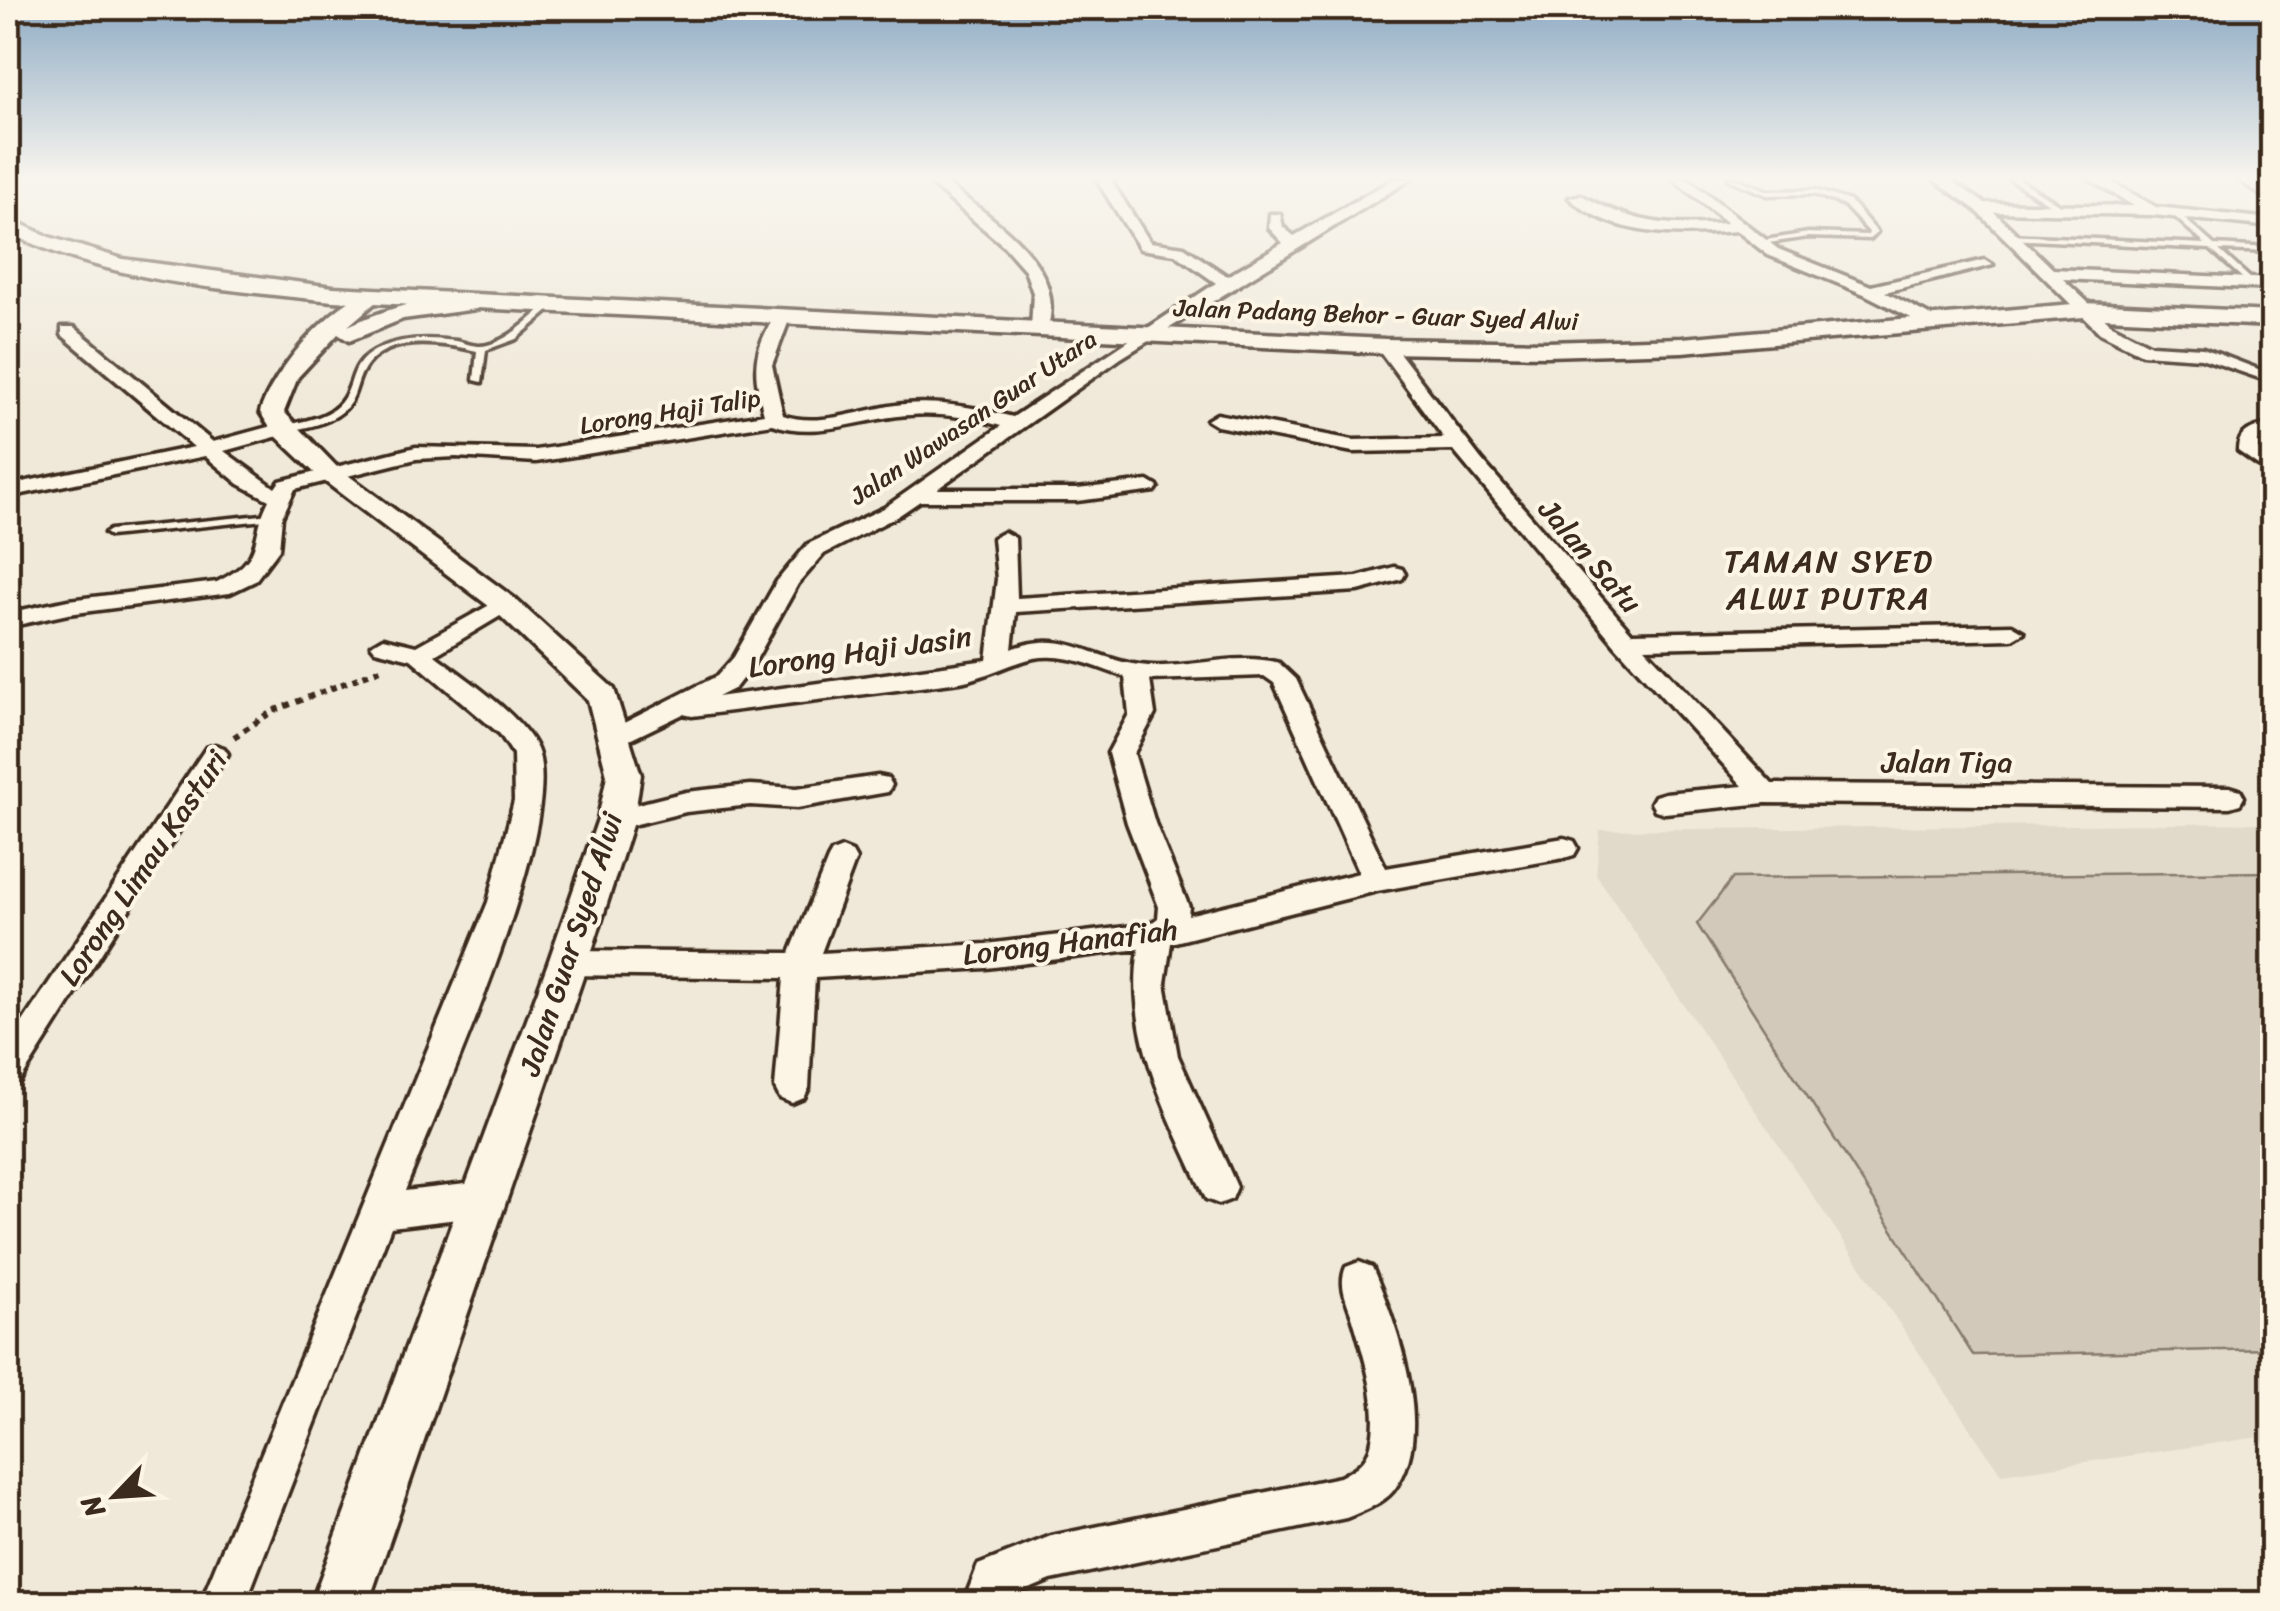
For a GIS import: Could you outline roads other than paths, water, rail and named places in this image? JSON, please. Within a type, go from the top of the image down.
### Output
[{"type":"main road","name":"Jalan Padang Behor - Guar Syed Alwi","points":[[87,254],[289,289],[383,296],[1386,346],[1546,349],[1682,344],[2084,310],[2272,319]]},
{"type":"street","points":[[1016,254],[1036,272],[1041,286],[1040,329]]},
{"type":"street","points":[[1185,254],[1226,283]]},
{"type":"street","name":"Jalan Wawasan Guar Utara","points":[[616,737],[726,682],[744,660],[788,582],[816,550],[917,495],[966,456],[1275,254]]},
{"type":"street","points":[[1780,254],[1870,291],[1929,322]]},
{"type":"street","points":[[2027,254],[2106,328],[2148,350],[2203,353],[2262,374]]},
{"type":"street","points":[[1870,291],[1985,265]]},
{"type":"street","points":[[2046,272],[2272,284]]},
{"type":"street","points":[[8,491],[211,449],[283,429],[272,412],[276,395],[332,312],[325,301],[289,289]]},
{"type":"street","points":[[308,350],[383,296]]},
{"type":"street","points":[[343,337],[383,296]]},
{"type":"street","points":[[308,350],[386,314],[422,306],[487,302]]},
{"type":"street","points":[[774,418],[760,363],[784,315]]},
{"type":"street","points":[[8,620],[68,607],[222,588],[248,576],[268,549],[271,517],[282,495],[266,493],[228,464],[68,330]]},
{"type":"street","name":"Jalan Satu","points":[[1386,346],[1455,444],[1624,641],[1765,793]]},
{"type":"street","name":"Lorong Haji Talip","points":[[282,495],[287,485],[297,480],[434,452],[536,456],[569,453],[774,418],[797,425],[910,409],[982,414],[1018,425]]},
{"type":"street","points":[[1217,420],[1354,446],[1455,444]]},
{"type":"street","points":[[2258,459],[2248,451],[2248,442],[2254,433],[2272,428]]},
{"type":"street","name":"Jalan Guar Syed Alwi","points":[[283,429],[328,472],[504,604],[602,696],[624,775],[616,819],[568,963],[339,1604]]},
{"type":"street","points":[[917,495],[1076,494],[1148,487]]},
{"type":"street","points":[[1000,662],[1008,579],[1004,538]]},
{"type":"street","points":[[1006,606],[1358,584],[1394,574]]},
{"type":"street","points":[[419,654],[504,604]]},
{"type":"street","points":[[1624,641],[2012,632]]},
{"type":"street","points":[[222,1604],[503,902],[528,801],[526,753],[509,728],[419,654],[383,645]]},
{"type":"street","name":"Lorong Haji Jasin","points":[[675,710],[960,674],[1030,652],[1072,650],[1137,673],[1270,668],[1284,679],[1377,880]]},
{"type":"street","points":[[1137,673],[1142,714],[1121,753],[1141,823],[1174,906],[1174,923],[1157,935],[1149,983],[1161,1056],[1219,1187]]},
{"type":"street","name":"Lorong Limau Kasturi","points":[[8,1071],[215,754]]},
{"type":"street","points":[[616,819],[686,802],[750,796],[797,798],[878,785]]},
{"type":"street","name":"Jalan Tiga","points":[[1665,803],[1765,793],[2230,797]]},
{"type":"street","name":"Lorong Hanafiah","points":[[568,963],[800,966],[986,956],[1157,935],[1377,880],[1564,848]]},
{"type":"street","points":[[792,1088],[800,966],[842,858]]},
{"type":"street","points":[[379,1211],[483,1199]]},
{"type":"street","points":[[985,1604],[994,1581],[1051,1558],[1346,1498],[1379,1475],[1392,1444],[1390,1376],[1359,1280]]},
{"type":"lane","points":[[2220,254],[2248,280]]},
{"type":"lane","points":[[283,429],[330,416],[346,404],[361,366],[377,351],[437,342],[482,349],[513,337],[554,304]]},
{"type":"lane","points":[[479,380],[482,349]]},
{"type":"lane","points":[[110,533],[271,517]]},
{"type":"district","name":"TAMAN SYED ALWI PUTRA","points":[[1829,580]]}]
